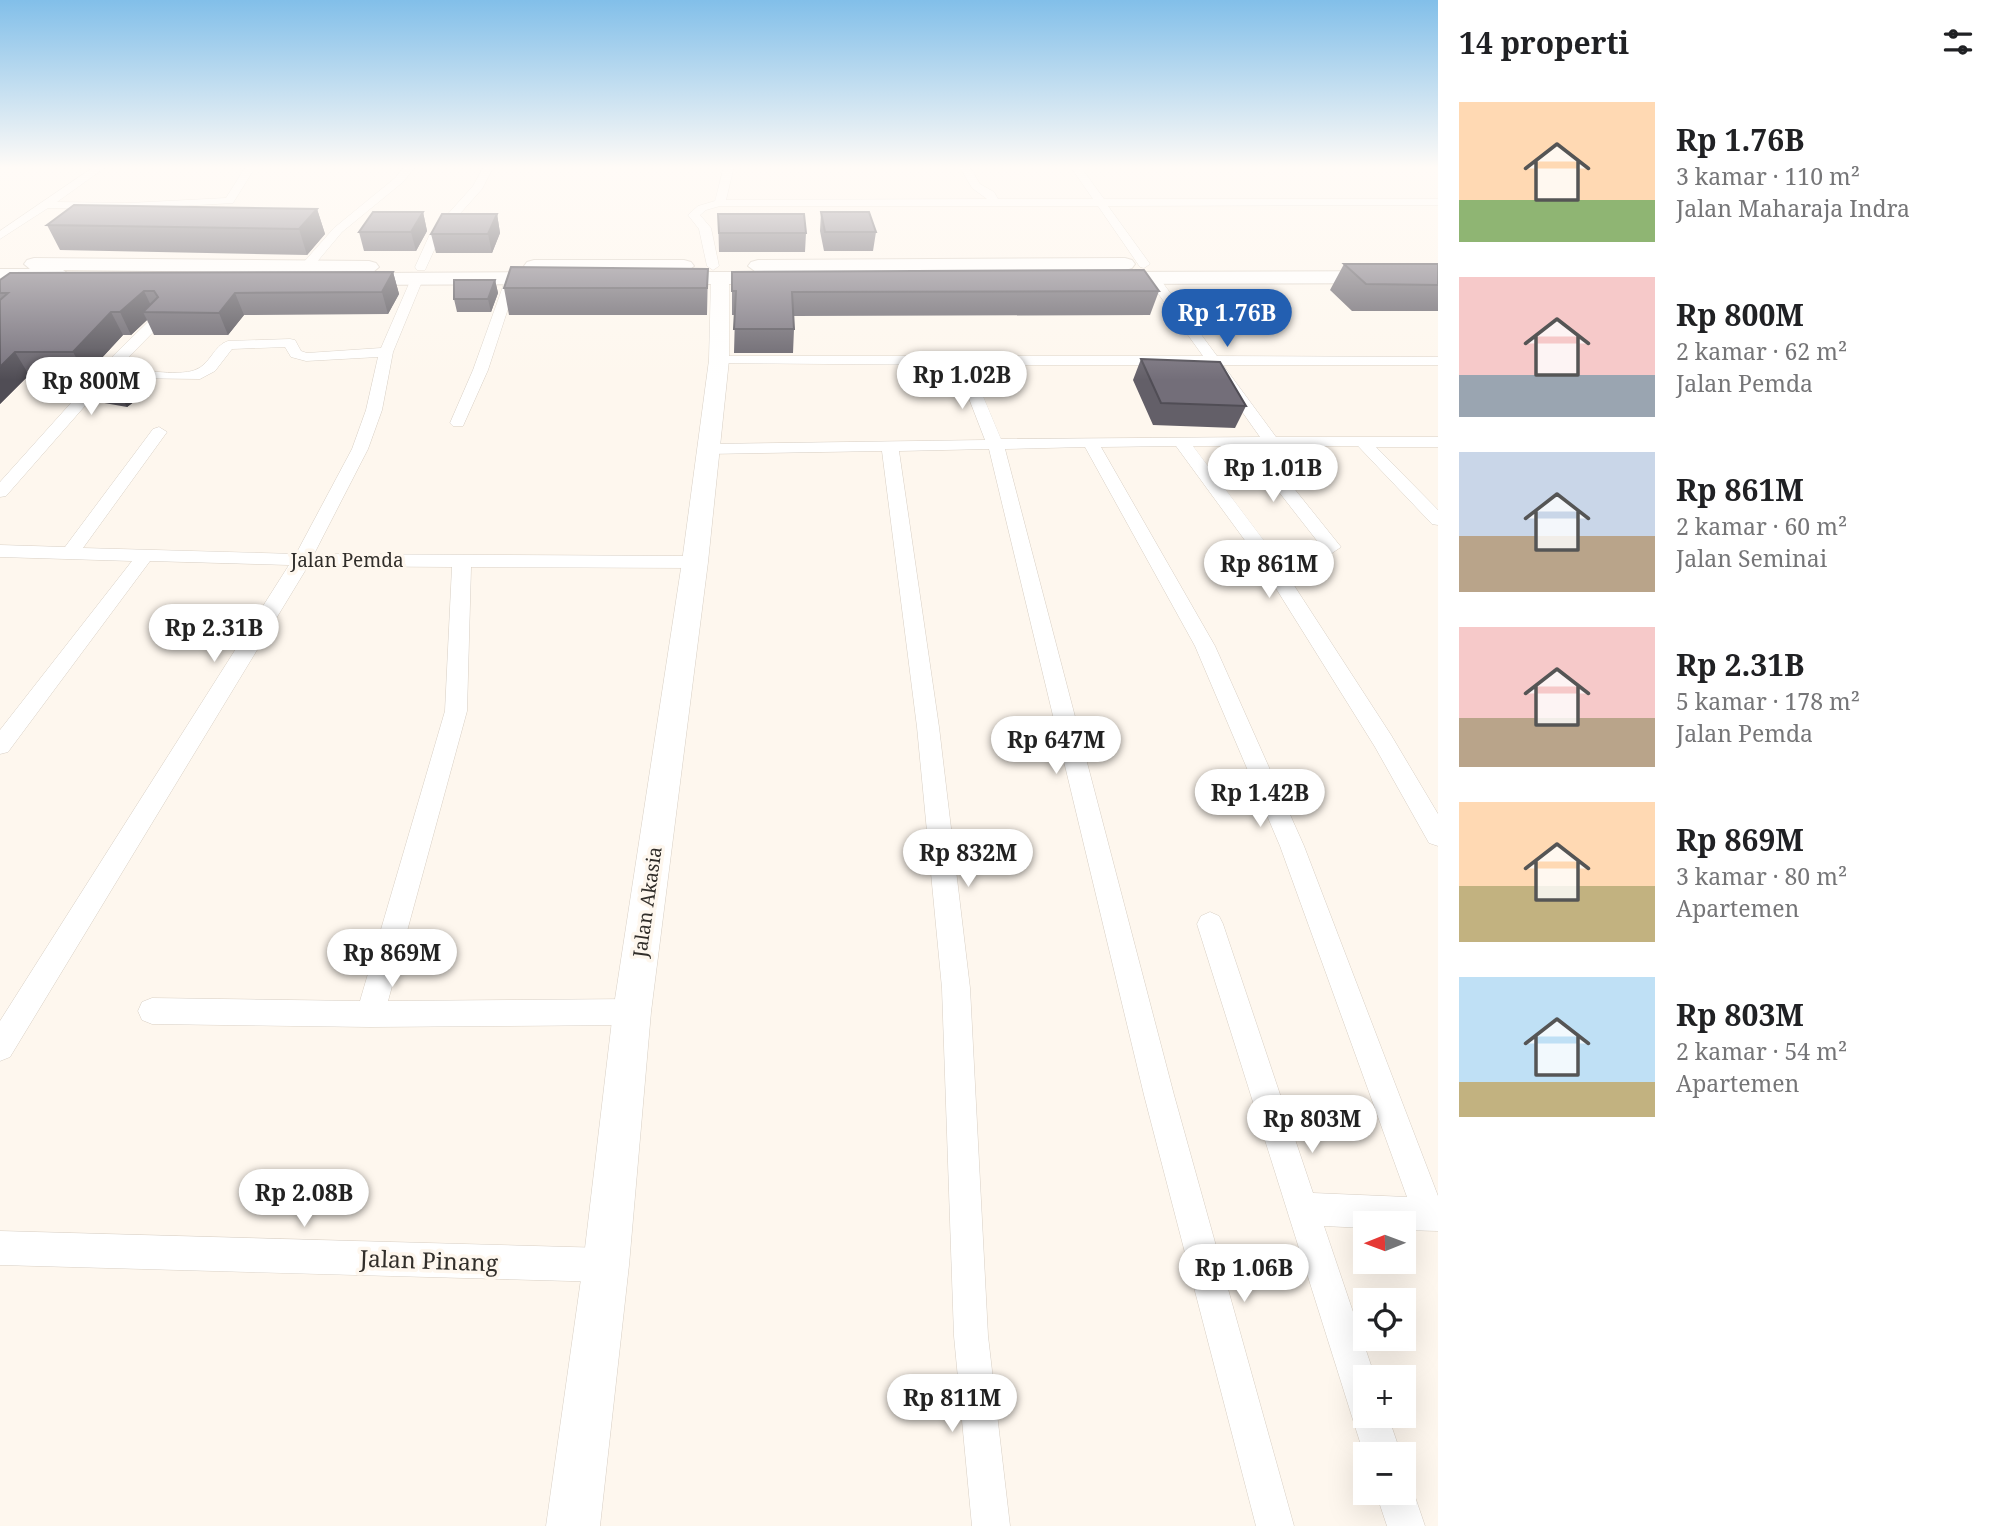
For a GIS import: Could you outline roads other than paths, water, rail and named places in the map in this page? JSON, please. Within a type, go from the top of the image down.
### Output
[{"type":"highway","points":[[0,264],[253,272],[307,266],[512,278],[717,272]]},
{"type":"highway","points":[[1263,271],[1438,264]]},
{"type":"highway","points":[[0,275],[253,272],[1263,271],[1438,277]]},
{"type":"street","points":[[307,266],[332,237]]},
{"type":"street","points":[[0,1047],[302,560],[360,449],[374,410],[386,352],[435,237]]},
{"type":"street","points":[[708,237],[717,272]]},
{"type":"street","points":[[1124,237],[1272,442]]},
{"type":"street","name":"Jalan Akasia","points":[[573,1526],[606,1265],[632,1012],[695,562],[719,360],[717,272]]},
{"type":"street","points":[[18,290],[35,275]]},
{"type":"street","points":[[458,424],[478,377],[512,278]]},
{"type":"street","points":[[0,492],[105,374],[159,320]]},
{"type":"street","points":[[105,374],[195,376],[210,368],[223,349],[231,344],[290,342],[296,354],[306,357],[386,352]]},
{"type":"street","points":[[719,360],[962,363],[1213,359],[1438,360]]},
{"type":"street","points":[[962,363],[996,446],[1159,1096],[1275,1526]]},
{"type":"street","points":[[69,554],[159,432]]},
{"type":"street","points":[[707,449],[1181,441],[1438,442]]},
{"type":"street","points":[[1181,441],[1260,548],[1384,741],[1438,836]]},
{"type":"street","points":[[1362,441],[1438,520]]},
{"type":"street","points":[[1248,442],[1332,547],[1260,548]]},
{"type":"street","points":[[1091,443],[1205,646],[1292,846],[1434,1215],[1303,1209]]},
{"type":"street","points":[[890,447],[928,727],[956,988],[971,1336],[991,1526]]},
{"type":"street","name":"Jalan Pemda","points":[[0,551],[302,560],[695,562]]},
{"type":"street","points":[[0,746],[144,557]]},
{"type":"street","points":[[370,1014],[456,711],[462,561]]},
{"type":"street","points":[[1210,924],[1353,1365]]},
{"type":"street","points":[[152,1011],[370,1014],[632,1012]]},
{"type":"street","name":"Jalan Pinang","points":[[0,1248],[606,1265]]},
{"type":"street","points":[[1399,1505],[1406,1526]]}]
